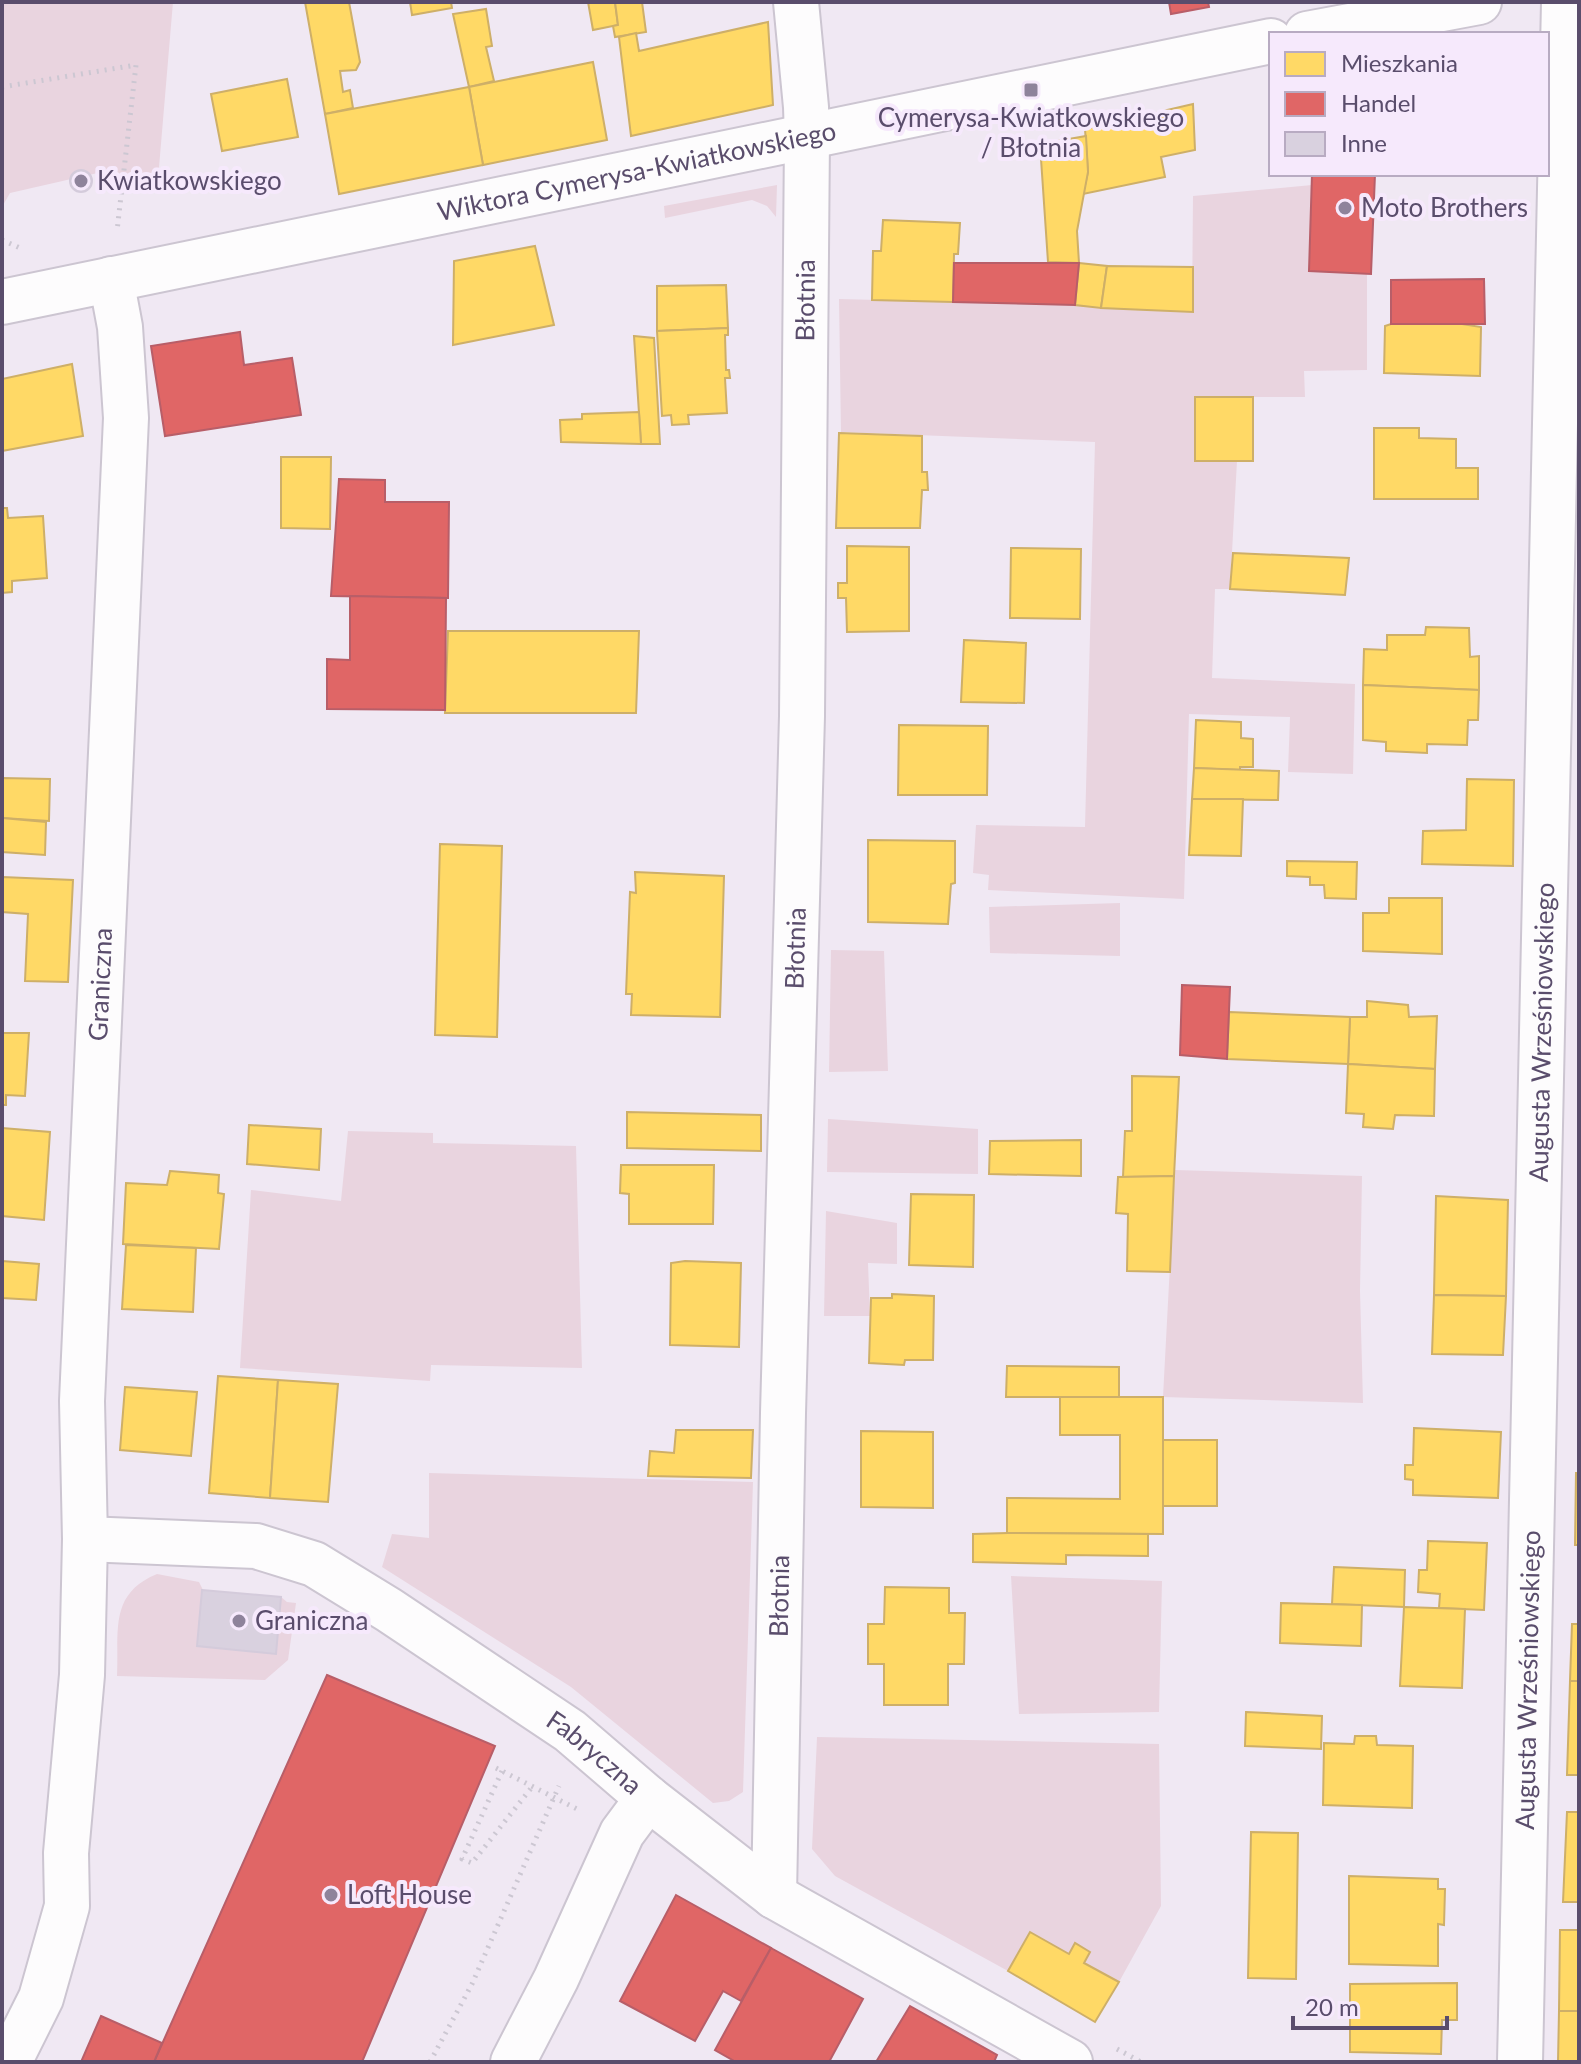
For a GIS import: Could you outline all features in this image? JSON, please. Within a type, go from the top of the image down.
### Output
[{"type":"street","name":"Błotnia","points":[[774,1896],[782,1429],[802,716],[807,137],[796,2]]},
{"type":"street","points":[[1318,32],[1479,2]]},
{"type":"street","name":"Augusta Wrześniowskiego","points":[[1520,2062],[1564,2]]},
{"type":"street","name":"Wiktora Cymerysa-Kwiatkowskiego","points":[[2,302],[1269,41]]},
{"type":"street","name":"Graniczna","points":[[9,2062],[41,1998],[67,1906],[66,1853],[82,1675],[85,1539],[82,1401],[126,418],[120,327],[111,279]]},
{"type":"street","name":"Fabryczna","points":[[85,1539],[256,1546],[314,1564],[389,1610],[570,1731],[648,1798],[774,1896],[1070,2062]]},
{"type":"street","points":[[513,2062],[556,1979],[622,1833],[648,1798]]},
{"type":"path","points":[[2,87],[136,65],[116,237]]},
{"type":"path","points":[[532,1787],[472,1863],[462,1859],[495,1787],[499,1769],[554,1796]]},
{"type":"path","points":[[430,2062],[472,1984],[563,1777]]},
{"type":"shaded area","points":[[2,2],[173,2],[158,179],[123,178],[115,169],[10,193],[2,207]]},
{"type":"shaded area","points":[[777,185],[776,217],[767,206],[752,200],[665,218],[664,206]]},
{"type":"shaded area","points":[[1312,185],[1367,273],[1367,370],[1304,371],[1305,397],[1196,397],[1196,461],[1237,461],[1230,589],[1215,589],[1212,678],[1355,684],[1353,774],[1288,772],[1290,717],[1189,714],[1184,899],[988,890],[989,875],[973,873],[976,825],[1085,827],[1095,442],[841,432],[839,299],[1075,305],[1192,312],[1193,196]]},
{"type":"shaded area","points":[[1120,903],[1120,956],[990,953],[989,907]]},
{"type":"shaded area","points":[[831,950],[884,951],[888,1071],[829,1072]]},
{"type":"shaded area","points":[[828,1119],[978,1129],[978,1174],[827,1172]]},
{"type":"shaded area","points":[[348,1131],[433,1133],[433,1143],[576,1146],[582,1368],[431,1365],[430,1381],[240,1368],[251,1190],[341,1201]]},
{"type":"shaded area","points":[[1175,1170],[1362,1176],[1360,1291],[1363,1403],[1163,1397]]},
{"type":"shaded area","points":[[826,1211],[897,1223],[897,1264],[868,1263],[870,1316],[824,1316]]},
{"type":"shaded area","points":[[429,1473],[753,1482],[743,1792],[729,1801],[713,1803],[571,1687],[382,1567],[392,1534],[429,1538]]},
{"type":"shaded area","points":[[157,1574],[199,1582],[203,1590],[281,1597],[287,1602],[296,1603],[288,1660],[265,1680],[117,1676],[118,1629],[124,1603],[142,1582]]},
{"type":"shaded area","points":[[1011,1576],[1162,1581],[1159,1712],[1019,1714]]},
{"type":"shaded area","points":[[817,1737],[1159,1744],[1161,1906],[1119,1982],[1084,1963],[1090,1952],[1075,1943],[1069,1954],[1030,1932],[1008,1971],[835,1876],[812,1849]]},
{"type":"building: Mieszkania","points":[[305,2],[349,2],[360,62],[356,70],[340,71],[343,92],[350,90],[353,108],[325,114]]},
{"type":"building: Mieszkania","points":[[410,2],[451,2],[452,8],[412,15]]},
{"type":"building: Mieszkania","points":[[588,2],[615,2],[618,25],[593,30]]},
{"type":"building: Mieszkania","points":[[615,2],[642,2],[646,32],[615,37],[613,26],[618,25]]},
{"type":"building: Mieszkania","points":[[486,9],[492,46],[486,47],[494,81],[469,87],[453,14]]},
{"type":"building: Mieszkania","points":[[768,22],[773,105],[631,136],[619,37],[636,33],[639,51]]},
{"type":"building: Mieszkania","points":[[593,62],[607,140],[483,165],[469,87]]},
{"type":"building: Mieszkania","points":[[287,79],[298,137],[222,151],[211,94]]},
{"type":"building: Mieszkania","points":[[469,87],[483,165],[339,194],[325,114]]},
{"type":"building: Mieszkania","points":[[1193,104],[1195,150],[1161,157],[1165,177],[1083,194],[1088,172],[1085,129]]},
{"type":"building: Mieszkania","points":[[1086,136],[1088,172],[1077,231],[1079,263],[1048,262],[1040,144]]},
{"type":"building: Mieszkania","points":[[883,220],[960,223],[958,254],[954,254],[953,302],[872,300],[873,251],[881,251]]},
{"type":"building: Mieszkania","points":[[535,246],[554,325],[453,345],[454,261]]},
{"type":"building: Mieszkania","points":[[1079,263],[1107,266],[1101,308],[1075,305]]},
{"type":"building: Mieszkania","points":[[1107,266],[1193,267],[1193,312],[1101,308]]},
{"type":"building: Mieszkania","points":[[726,285],[728,328],[657,331],[657,286]]},
{"type":"building: Mieszkania","points":[[1385,326],[1481,327],[1480,376],[1384,373]]},
{"type":"building: Mieszkania","points":[[728,328],[728,335],[725,335],[726,370],[729,370],[730,378],[725,378],[727,413],[688,415],[689,424],[672,425],[671,415],[662,416],[657,331]]},
{"type":"building: Mieszkania","points":[[634,336],[654,338],[660,444],[641,444]]},
{"type":"building: Mieszkania","points":[[72,364],[83,436],[2,451],[2,379]]},
{"type":"building: Mieszkania","points":[[1195,397],[1253,397],[1253,461],[1195,461]]},
{"type":"building: Mieszkania","points":[[639,412],[641,444],[561,442],[560,420],[582,419],[582,414]]},
{"type":"building: Mieszkania","points":[[1374,428],[1419,428],[1419,438],[1456,439],[1456,468],[1478,468],[1478,499],[1374,499]]},
{"type":"building: Mieszkania","points":[[839,433],[922,436],[922,472],[927,472],[928,490],[922,490],[920,528],[836,528]]},
{"type":"building: Mieszkania","points":[[281,457],[331,457],[330,529],[281,528]]},
{"type":"building: Mieszkania","points":[[2,508],[7,508],[8,518],[43,516],[47,578],[12,581],[12,592],[2,593]]},
{"type":"building: Mieszkania","points":[[847,546],[909,547],[909,631],[847,632],[846,598],[838,598],[838,583],[847,583]]},
{"type":"building: Mieszkania","points":[[1011,548],[1081,549],[1080,619],[1010,618]]},
{"type":"building: Mieszkania","points":[[1233,553],[1349,558],[1345,595],[1230,589]]},
{"type":"building: Mieszkania","points":[[1426,627],[1469,628],[1470,657],[1479,656],[1479,690],[1363,685],[1364,649],[1387,650],[1387,635],[1425,635]]},
{"type":"building: Mieszkania","points":[[448,631],[639,631],[636,713],[445,713]]},
{"type":"building: Mieszkania","points":[[964,640],[1026,643],[1024,703],[961,702]]},
{"type":"building: Mieszkania","points":[[1363,685],[1479,690],[1478,720],[1468,720],[1467,745],[1427,744],[1427,753],[1386,751],[1386,742],[1363,740]]},
{"type":"building: Mieszkania","points":[[1196,720],[1241,722],[1241,738],[1253,739],[1253,767],[1240,767],[1240,770],[1194,768]]},
{"type":"building: Mieszkania","points":[[899,725],[988,726],[987,795],[898,795]]},
{"type":"building: Mieszkania","points":[[1194,768],[1279,771],[1278,800],[1192,799]]},
{"type":"building: Mieszkania","points":[[2,778],[50,779],[49,821],[2,818]]},
{"type":"building: Mieszkania","points":[[1467,779],[1514,780],[1513,866],[1422,864],[1423,831],[1466,830]]},
{"type":"building: Mieszkania","points":[[1192,799],[1243,799],[1241,856],[1189,855]]},
{"type":"building: Mieszkania","points":[[2,818],[46,822],[45,855],[2,852]]},
{"type":"building: Mieszkania","points":[[868,840],[955,841],[955,883],[951,884],[948,924],[868,922]]},
{"type":"building: Mieszkania","points":[[440,844],[502,846],[497,1037],[435,1035]]},
{"type":"building: Mieszkania","points":[[1287,861],[1357,862],[1356,899],[1325,898],[1324,885],[1310,885],[1310,877],[1287,876]]},
{"type":"building: Mieszkania","points":[[635,872],[724,876],[720,1017],[631,1015],[632,994],[626,994],[630,892],[636,893]]},
{"type":"building: Mieszkania","points":[[2,877],[73,880],[68,982],[25,981],[28,914],[2,912]]},
{"type":"building: Mieszkania","points":[[1389,898],[1442,898],[1442,954],[1363,951],[1363,913],[1389,913]]},
{"type":"building: Mieszkania","points":[[1367,1001],[1408,1005],[1409,1017],[1437,1016],[1435,1069],[1348,1064],[1350,1017],[1367,1017]]},
{"type":"building: Mieszkania","points":[[1229,1012],[1350,1017],[1348,1064],[1227,1059]]},
{"type":"building: Mieszkania","points":[[2,1033],[29,1033],[25,1096],[6,1095],[6,1105],[2,1105]]},
{"type":"building: Mieszkania","points":[[1348,1064],[1435,1069],[1434,1116],[1395,1115],[1393,1129],[1363,1127],[1364,1114],[1346,1113]]},
{"type":"building: Mieszkania","points":[[1132,1076],[1179,1077],[1174,1176],[1123,1177],[1125,1131],[1132,1131]]},
{"type":"building: Mieszkania","points":[[627,1112],[761,1115],[761,1151],[627,1148]]},
{"type":"building: Mieszkania","points":[[249,1125],[321,1129],[319,1170],[247,1164]]},
{"type":"building: Mieszkania","points":[[2,1128],[50,1132],[44,1220],[2,1216]]},
{"type":"building: Mieszkania","points":[[1081,1140],[1081,1176],[989,1174],[990,1141]]},
{"type":"building: Mieszkania","points":[[621,1165],[714,1165],[713,1224],[629,1224],[629,1194],[620,1193]]},
{"type":"building: Mieszkania","points":[[170,1171],[219,1175],[218,1193],[224,1194],[219,1249],[123,1244],[126,1183],[167,1185]]},
{"type":"building: Mieszkania","points":[[1174,1176],[1170,1272],[1127,1271],[1128,1214],[1116,1213],[1118,1177]]},
{"type":"building: Mieszkania","points":[[911,1194],[974,1195],[973,1267],[909,1265]]},
{"type":"building: Mieszkania","points":[[1436,1196],[1508,1200],[1506,1296],[1434,1295]]},
{"type":"building: Mieszkania","points":[[126,1245],[196,1248],[193,1312],[122,1309]]},
{"type":"building: Mieszkania","points":[[2,1261],[39,1264],[36,1300],[2,1298]]},
{"type":"building: Mieszkania","points":[[671,1263],[741,1263],[739,1347],[670,1345]]},
{"type":"building: Mieszkania","points":[[892,1294],[934,1296],[933,1360],[905,1360],[904,1365],[869,1363],[871,1298],[892,1298]]},
{"type":"building: Mieszkania","points":[[1434,1295],[1506,1296],[1503,1355],[1432,1354]]},
{"type":"building: Mieszkania","points":[[1007,1366],[1119,1367],[1119,1397],[1006,1397]]},
{"type":"building: Mieszkania","points":[[218,1376],[278,1380],[270,1498],[209,1493]]},
{"type":"building: Mieszkania","points":[[278,1380],[338,1384],[328,1502],[270,1498]]},
{"type":"building: Mieszkania","points":[[125,1387],[197,1392],[191,1456],[120,1450]]},
{"type":"building: Mieszkania","points":[[1060,1397],[1163,1397],[1163,1534],[1007,1533],[1007,1498],[1120,1499],[1120,1435],[1060,1435]]},
{"type":"building: Mieszkania","points":[[1414,1428],[1501,1432],[1498,1498],[1413,1495],[1413,1480],[1405,1479],[1405,1465],[1413,1465]]},
{"type":"building: Mieszkania","points":[[676,1430],[753,1430],[751,1478],[648,1476],[650,1451],[674,1453]]},
{"type":"building: Mieszkania","points":[[861,1431],[933,1432],[933,1508],[861,1507]]},
{"type":"building: Mieszkania","points":[[1163,1440],[1217,1440],[1217,1506],[1163,1506]]},
{"type":"building: Mieszkania","points":[[1576,1473],[1579,1473],[1579,1545],[1575,1545]]},
{"type":"building: Mieszkania","points":[[973,1534],[1148,1534],[1148,1556],[1066,1555],[1066,1564],[973,1562]]},
{"type":"building: Mieszkania","points":[[1428,1541],[1487,1543],[1484,1610],[1439,1608],[1440,1594],[1418,1592],[1419,1570],[1427,1570]]},
{"type":"building: Mieszkania","points":[[1334,1567],[1405,1570],[1404,1607],[1332,1604]]},
{"type":"building: Mieszkania","points":[[885,1587],[949,1588],[949,1613],[965,1613],[964,1664],[948,1664],[948,1705],[884,1705],[884,1664],[868,1664],[868,1624],[884,1624]]},
{"type":"building: Mieszkania","points":[[1281,1603],[1362,1605],[1361,1646],[1280,1643]]},
{"type":"building: Mieszkania","points":[[1404,1607],[1465,1609],[1462,1688],[1400,1686]]},
{"type":"building: Mieszkania","points":[[1572,1624],[1579,1624],[1579,1681],[1570,1681]]},
{"type":"building: Mieszkania","points":[[1570,1681],[1579,1681],[1579,1775],[1567,1775]]},
{"type":"building: Mieszkania","points":[[1246,1712],[1322,1716],[1321,1749],[1245,1746]]},
{"type":"building: Mieszkania","points":[[1355,1736],[1376,1736],[1377,1745],[1413,1746],[1412,1808],[1323,1805],[1324,1743],[1354,1744]]},
{"type":"building: Mieszkania","points":[[1567,1812],[1579,1812],[1579,1902],[1563,1902]]},
{"type":"building: Mieszkania","points":[[1251,1832],[1298,1833],[1296,1979],[1248,1978]]},
{"type":"building: Mieszkania","points":[[1349,1876],[1438,1879],[1438,1889],[1445,1889],[1444,1925],[1438,1924],[1438,1966],[1349,1964]]},
{"type":"building: Mieszkania","points":[[1560,1930],[1579,1930],[1579,2011],[1559,2011]]},
{"type":"building: Mieszkania","points":[[1030,1932],[1069,1954],[1075,1943],[1090,1952],[1084,1963],[1119,1982],[1095,2022],[1008,1971]]},
{"type":"building: Mieszkania","points":[[1457,1983],[1457,2020],[1442,2020],[1441,2054],[1350,2052],[1350,1984]]},
{"type":"building: Mieszkania","points":[[1559,2011],[1579,2011],[1579,2062],[1558,2062]]},
{"type":"building: Handel","points":[[1169,2],[1208,2],[1209,7],[1171,14]]},
{"type":"building: Handel","points":[[1312,176],[1375,176],[1371,274],[1309,271]]},
{"type":"building: Handel","points":[[954,263],[1079,263],[1075,305],[953,302]]},
{"type":"building: Handel","points":[[1484,279],[1485,324],[1391,324],[1391,280]]},
{"type":"building: Handel","points":[[240,332],[244,365],[292,358],[301,415],[165,436],[151,346]]},
{"type":"building: Handel","points":[[339,479],[385,480],[385,502],[449,502],[448,598],[331,596]]},
{"type":"building: Handel","points":[[350,596],[446,598],[445,710],[327,709],[327,659],[350,660]]},
{"type":"building: Handel","points":[[1182,985],[1230,987],[1227,1059],[1180,1055]]},
{"type":"building: Handel","name":"Loft House","points":[[327,1675],[495,1746],[362,2062],[154,2062]]},
{"type":"building: Handel","points":[[676,1895],[771,1948],[741,2001],[723,1991],[695,2041],[620,2001]]},
{"type":"building: Handel","points":[[771,1948],[863,1999],[829,2062],[736,2062],[715,2050]]},
{"type":"building: Handel","points":[[910,2006],[997,2055],[994,2062],[876,2062]]},
{"type":"building: Handel","points":[[101,2016],[162,2043],[154,2062],[81,2062]]},
{"type":"building: Inne","name":"Kwiatkowskiego","points":[[81,170],[92,181],[81,192],[70,181]]},
{"type":"building: Inne","name":"Graniczna","points":[[202,1590],[281,1597],[276,1654],[197,1646]]},
{"type":"place","name":"Cymerysa-Kwiatkowskiego / Błotnia","points":[[1031,90]]},
{"type":"place","name":"Kwiatkowskiego","points":[[81,181]]},
{"type":"place","name":"Moto Brothers","points":[[1345,208]]},
{"type":"place","name":"Graniczna","points":[[239,1621]]},
{"type":"place","name":"Loft House","points":[[331,1895]]}]
